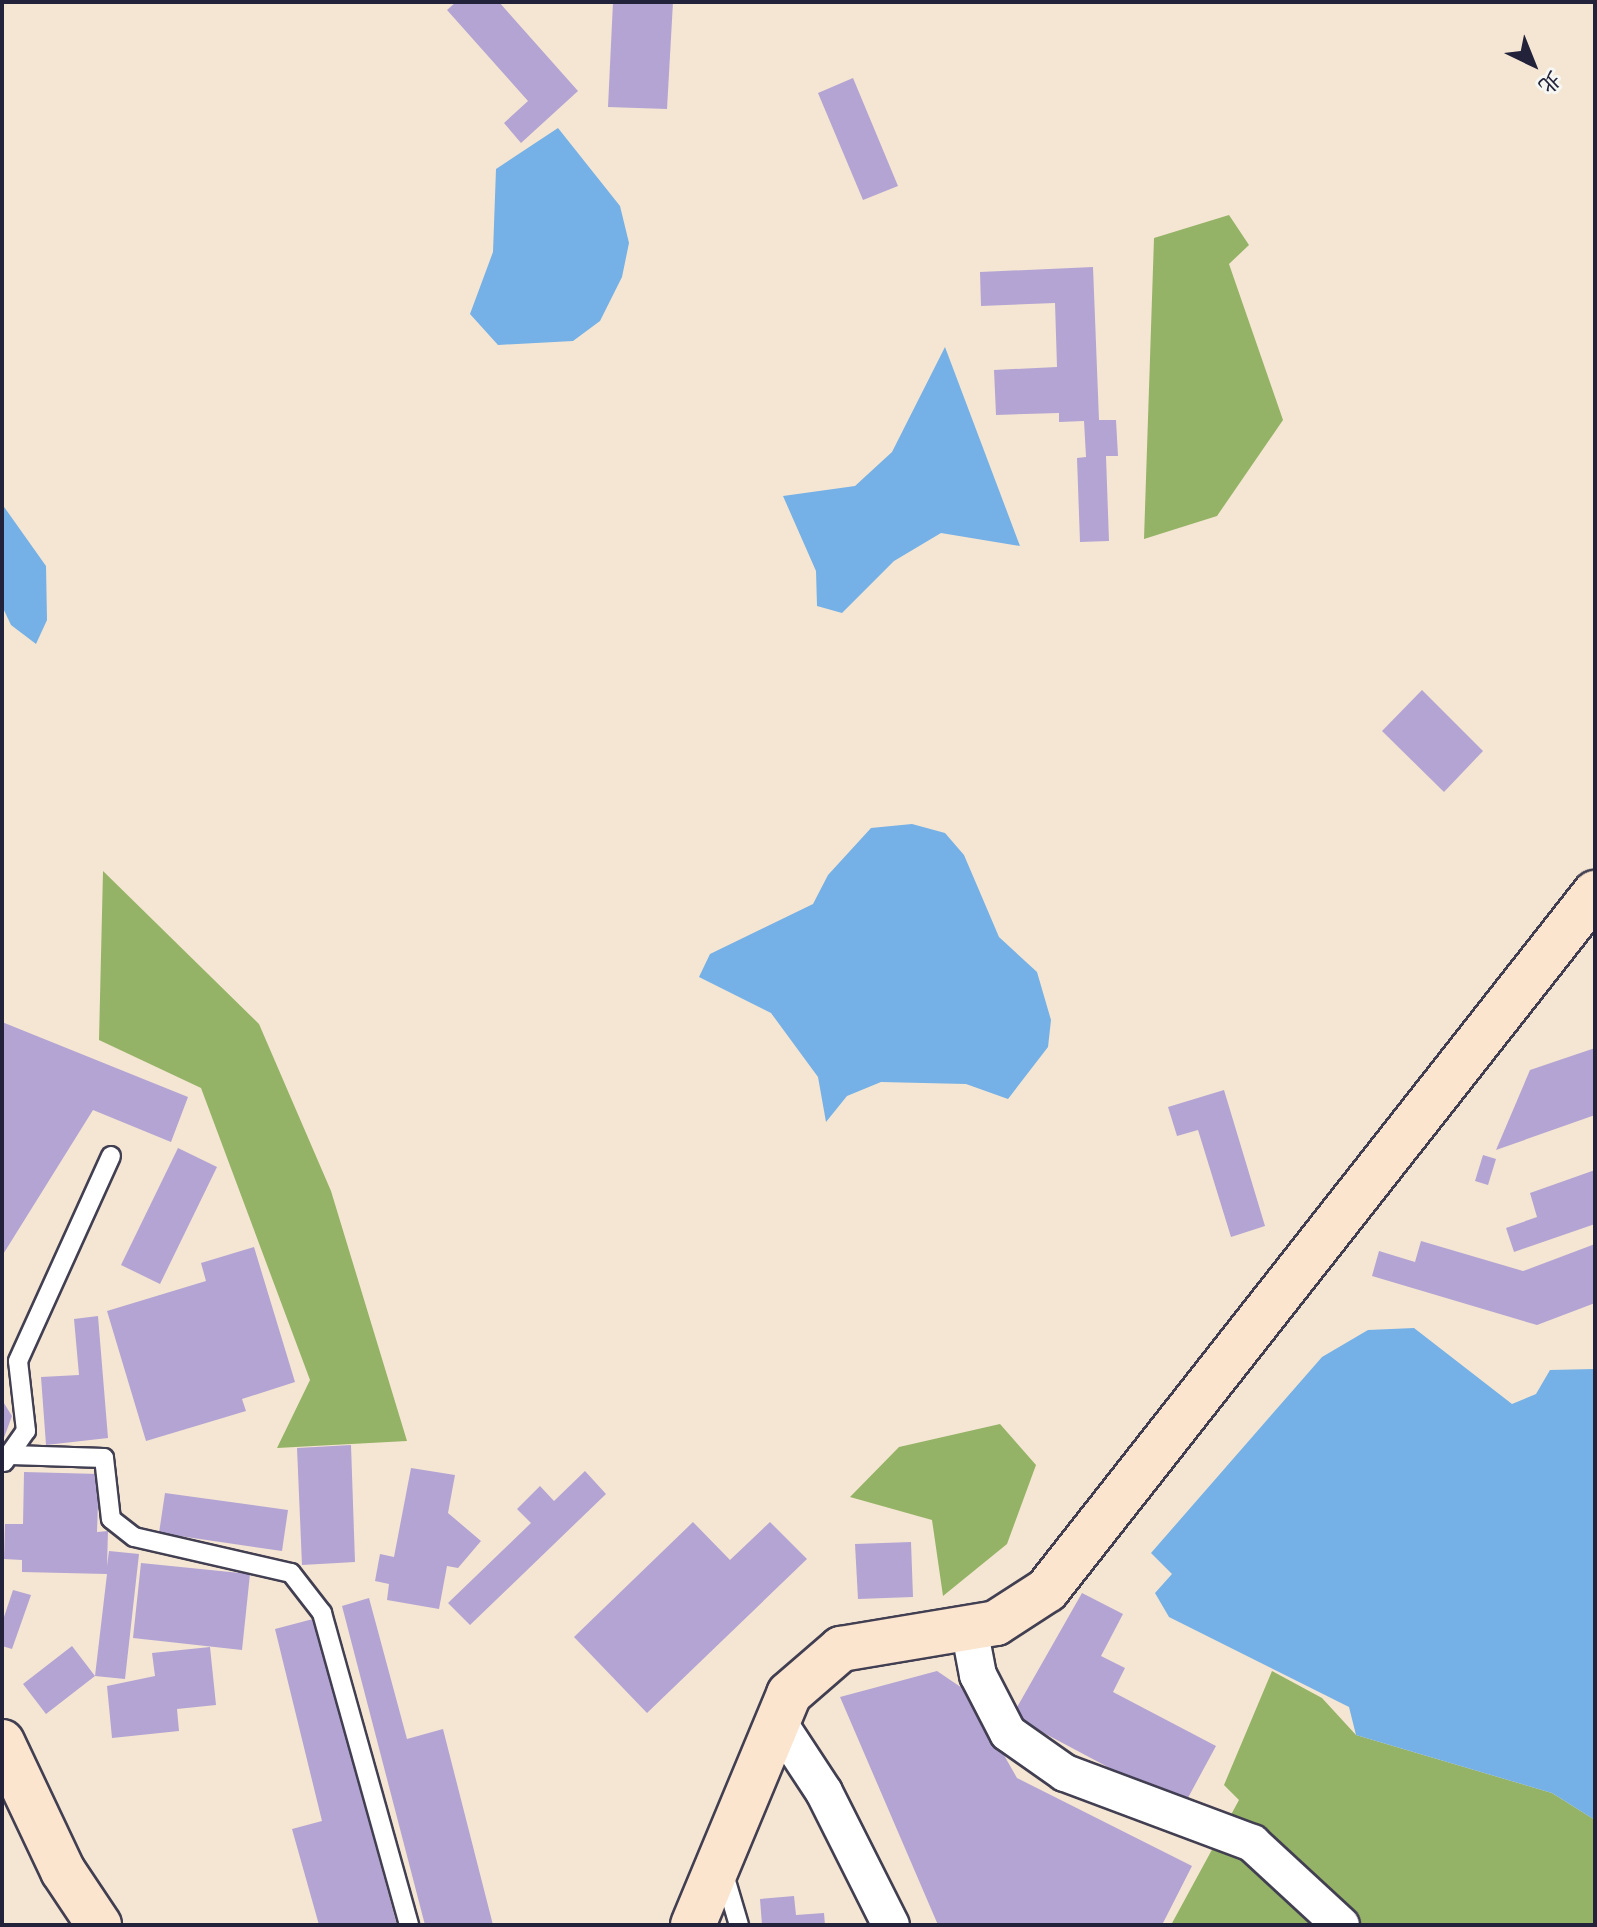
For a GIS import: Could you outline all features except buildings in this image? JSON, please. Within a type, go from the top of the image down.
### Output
[{"type":"main road","points":[[693,1925],[721,1864],[789,1694],[841,1649],[996,1623],[1047,1590],[1595,893]]},
{"type":"main road","points":[[2,1742],[63,1871],[99,1925]]},
{"type":"street","points":[[969,1628],[978,1675],[1008,1733],[1065,1773],[1252,1843],[1341,1925]]},
{"type":"street","points":[[778,1722],[824,1792],[891,1925]]},
{"type":"lane","points":[[7,1460],[26,1431],[18,1361],[111,1156]]},
{"type":"lane","points":[[7,1460],[104,1458],[111,1519],[134,1537],[291,1573],[322,1613],[409,1925]]},
{"type":"lane","points":[[721,1864],[739,1925]]},
{"type":"green space","points":[[1229,215],[1249,245],[1229,264],[1283,420],[1217,516],[1144,539],[1154,238]]},
{"type":"green space","points":[[103,871],[259,1024],[331,1191],[407,1441],[277,1448],[310,1380],[201,1088],[99,1040]]},
{"type":"green space","points":[[1000,1424],[1036,1465],[1007,1544],[943,1596],[932,1520],[850,1497],[899,1447]]},
{"type":"green space","points":[[1272,1671],[1322,1698],[1356,1735],[1552,1793],[1595,1820],[1595,1925],[1171,1925],[1239,1800],[1224,1785]]},
{"type":"water","points":[[558,128],[620,206],[629,243],[622,277],[600,321],[573,341],[498,345],[470,314],[493,252],[496,169]]},
{"type":"water","points":[[945,347],[1020,546],[941,533],[894,561],[842,613],[817,606],[816,571],[783,496],[855,486],[892,452]]},
{"type":"water","points":[[2,504],[46,566],[47,620],[36,644],[11,625],[2,606]]},
{"type":"water","points":[[912,824],[945,833],[964,855],[999,937],[1037,972],[1051,1020],[1048,1047],[1008,1099],[966,1084],[881,1082],[847,1096],[826,1122],[818,1077],[771,1013],[699,977],[710,954],[813,904],[828,875],[871,828]]},
{"type":"water","points":[[1414,1328],[1512,1404],[1536,1394],[1550,1370],[1595,1369],[1595,1820],[1552,1793],[1356,1735],[1349,1707],[1169,1617],[1155,1593],[1172,1574],[1151,1553],[1322,1357],[1368,1330]]}]
